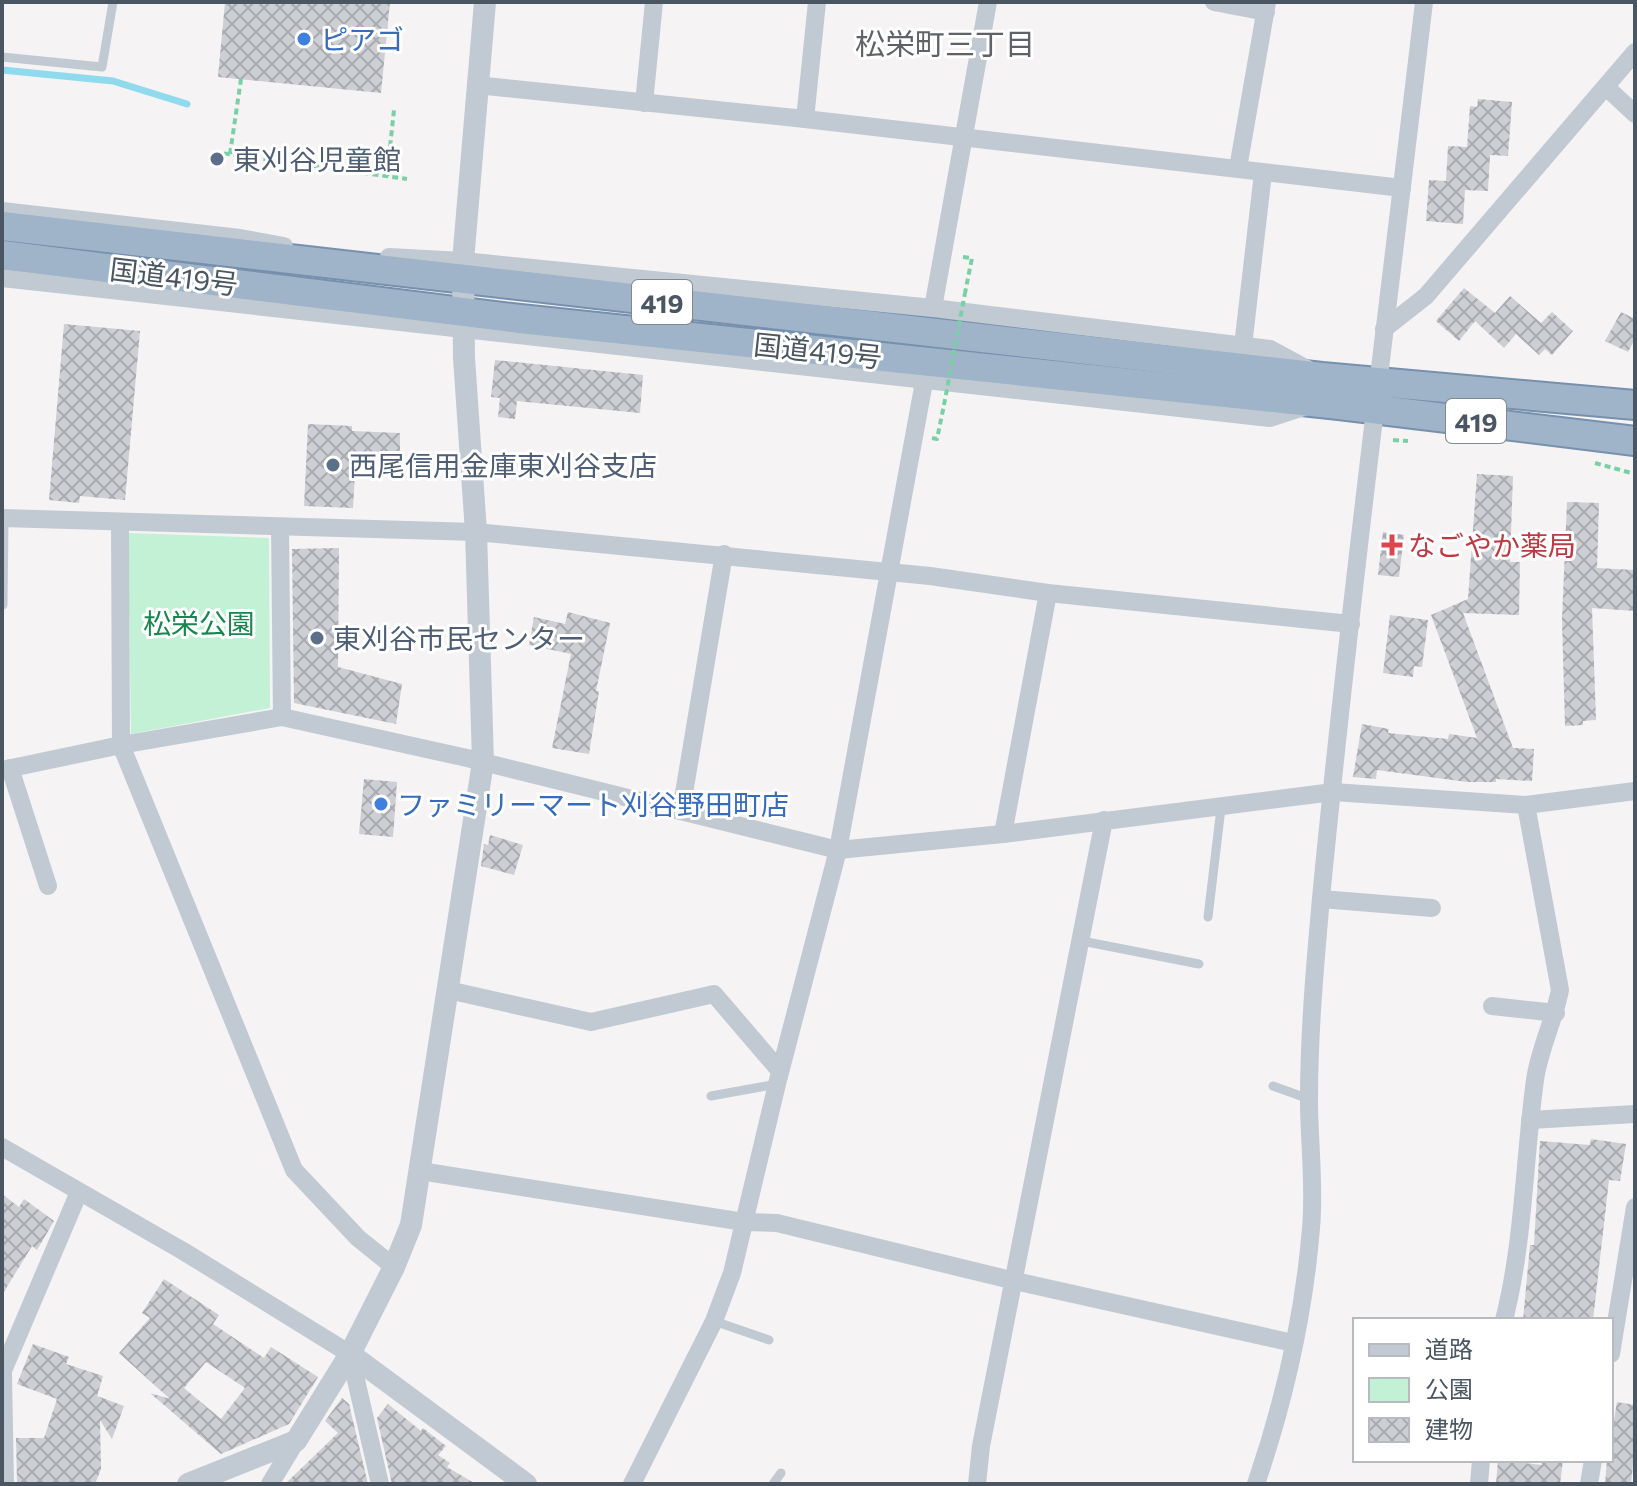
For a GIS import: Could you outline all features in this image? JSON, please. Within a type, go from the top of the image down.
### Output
[{"type":"highway","name":"国道419号","points":[[2,226],[463,270],[1320,390]]},
{"type":"highway","name":"国道419号","points":[[2,255],[463,320],[1378,396],[1635,405]]},
{"type":"highway","name":"国道419号","points":[[1378,396],[1635,441]]},
{"type":"street","points":[[270,1484],[350,1354],[394,1267],[411,1225],[483,762],[463,270],[485,2]]},
{"type":"street","points":[[644,103],[654,2]]},
{"type":"street","points":[[805,119],[817,2]]},
{"type":"street","points":[[933,308],[988,2]]},
{"type":"street","points":[[1214,2],[1266,7],[1238,168]]},
{"type":"street","points":[[1256,1484],[1276,1426],[1305,1288],[1312,1222],[1309,1099],[1321,899],[1384,329],[1424,2]]},
{"type":"street","points":[[1384,329],[1426,296],[1635,52]]},
{"type":"street","points":[[476,85],[805,119],[1402,188]]},
{"type":"street","points":[[1607,88],[1635,114]]},
{"type":"street","points":[[1243,346],[1263,173]]},
{"type":"street","points":[[2,211],[240,238],[291,247],[427,260],[463,270],[933,308],[1270,349],[1320,390],[1270,418],[924,382],[463,320],[2,278]]},
{"type":"street","points":[[632,1484],[714,1321],[732,1273],[778,1077],[838,850],[924,382]]},
{"type":"street","points":[[3,518],[476,532],[724,554],[1048,593],[1351,624]]},
{"type":"street","points":[[120,523],[121,745],[294,1170],[358,1238],[394,1267]]},
{"type":"street","points":[[280,527],[282,717]]},
{"type":"street","points":[[681,811],[724,554]]},
{"type":"street","points":[[1003,834],[1048,593]]},
{"type":"street","points":[[48,886],[6,769],[282,717],[483,762],[838,850],[1003,834],[1333,792],[1526,805],[1635,791]]},
{"type":"street","points":[[1505,1318],[1516,1275],[1536,1075],[1556,1013],[1560,990],[1526,805]]},
{"type":"street","points":[[977,1484],[981,1446],[1104,820]]},
{"type":"street","points":[[1321,899],[1432,908]]},
{"type":"street","points":[[448,990],[591,1022],[714,994],[778,1077]]},
{"type":"street","points":[[1492,1006],[1556,1013]]},
{"type":"street","points":[[1530,1120],[1635,1114]]},
{"type":"street","points":[[2,1147],[183,1251],[350,1354],[526,1484]]},
{"type":"street","points":[[420,1171],[744,1222],[777,1223],[1015,1281],[1293,1343]]},
{"type":"street","points":[[5,1484],[2,1373],[79,1192]]},
{"type":"street","points":[[1613,1342],[1635,1207]]},
{"type":"street","points":[[350,1354],[380,1484]]},
{"type":"street","points":[[188,1484],[296,1441]]},
{"type":"street","points":[[1479,1484],[1481,1462]]},
{"type":"street","points":[[1589,1484],[1593,1462]]},
{"type":"lane","points":[[2,57],[102,67],[113,2]]},
{"type":"lane","points":[[3,518],[3,605]]},
{"type":"lane","points":[[1208,917],[1221,808]]},
{"type":"lane","points":[[1082,941],[1199,964]]},
{"type":"lane","points":[[711,1096],[778,1077]]},
{"type":"lane","points":[[1273,1086],[1309,1099]]},
{"type":"lane","points":[[714,1321],[769,1340]]},
{"type":"lane","points":[[773,1484],[781,1473]]},
{"type":"path","points":[[230,154],[241,79]]},
{"type":"path","points":[[387,176],[394,110]]},
{"type":"path","points":[[214,152],[407,179]]},
{"type":"path","points":[[944,405],[972,258],[963,256],[961,268]]},
{"type":"green space","name":"松栄公園","points":[[128,533],[269,538],[270,708],[131,734]]},
{"type":"building","name":"ピアゴ","points":[[225,2],[390,2],[381,93],[218,77]]},
{"type":"building","points":[[1478,99],[1512,102],[1508,156],[1490,155],[1488,191],[1465,190],[1463,224],[1426,221],[1429,180],[1446,181],[1448,146],[1467,147],[1470,106],[1477,107]]},
{"type":"building","points":[[1464,288],[1495,313],[1510,296],[1541,323],[1552,312],[1573,331],[1552,355],[1545,349],[1539,355],[1516,334],[1504,348],[1475,321],[1459,341],[1436,321]]},
{"type":"building","points":[[1621,312],[1635,319],[1635,339],[1628,352],[1605,341]]},
{"type":"building","points":[[64,324],[140,331],[125,500],[80,496],[79,503],[49,500]]},
{"type":"building","points":[[495,360],[643,375],[640,413],[517,401],[515,419],[498,417],[500,398],[491,397]]},
{"type":"building","points":[[308,424],[352,426],[352,431],[400,433],[400,455],[356,453],[353,508],[304,506]]},
{"type":"building","points":[[1477,474],[1513,476],[1510,562],[1520,562],[1519,615],[1463,613],[1513,748],[1534,749],[1532,781],[1496,779],[1496,782],[1467,782],[1377,770],[1376,779],[1353,777],[1362,724],[1389,729],[1388,733],[1448,739],[1449,734],[1477,738],[1431,615],[1468,599]]},
{"type":"building","points":[[1567,502],[1599,503],[1597,568],[1635,570],[1635,611],[1592,608],[1596,720],[1583,721],[1583,725],[1565,726],[1562,620]]},
{"type":"building","points":[[1383,532],[1404,535],[1399,577],[1378,575]]},
{"type":"building","points":[[339,548],[338,667],[402,684],[396,724],[294,703],[292,549]]},
{"type":"building","points":[[568,612],[610,623],[596,691],[599,691],[589,754],[552,748],[571,654],[529,645],[534,617],[565,624]]},
{"type":"building","points":[[1390,615],[1428,620],[1422,667],[1414,666],[1413,677],[1383,673]]},
{"type":"building","points":[[364,779],[397,782],[393,837],[359,834]]},
{"type":"building","points":[[490,835],[523,845],[514,875],[481,866],[484,844],[488,845]]},
{"type":"building","points":[[1591,1139],[1626,1144],[1620,1181],[1609,1180],[1593,1318],[1523,1318],[1530,1245],[1534,1245],[1540,1141],[1590,1145]]},
{"type":"building","points":[[2,1194],[19,1207],[24,1199],[54,1221],[37,1250],[32,1246],[2,1295]]},
{"type":"building","points":[[164,1279],[219,1315],[213,1324],[264,1358],[271,1347],[318,1377],[289,1424],[221,1454],[150,1393],[170,1399],[119,1353],[150,1318],[142,1313]],"holes":[[[206,1362],[245,1388],[221,1419],[184,1388]]]},
{"type":"building","points":[[33,1344],[69,1357],[66,1364],[103,1376],[97,1396],[124,1406],[112,1439],[100,1420],[101,1469],[95,1484],[17,1484],[16,1438],[44,1438],[57,1399],[17,1384]]},
{"type":"building","points":[[342,1398],[349,1404],[368,1484],[285,1484],[338,1433],[325,1421]]},
{"type":"building","points":[[1617,1402],[1635,1405],[1631,1484],[1605,1484],[1607,1462],[1613,1462],[1613,1425]]},
{"type":"building","points":[[388,1404],[421,1431],[423,1428],[446,1446],[438,1455],[450,1463],[447,1467],[476,1484],[392,1484],[377,1418]]},
{"type":"building","points":[[1498,1462],[1542,1465],[1542,1462],[1563,1462],[1560,1484],[1496,1484]]},
{"type":"waterway","points":[[2,70],[113,81],[187,104]]},
{"type":"place","name":"ピアゴ","points":[[304,39]]},
{"type":"place","name":"東刈谷児童館","points":[[217,159]]},
{"type":"place","name":"西尾信用金庫東刈谷支店","points":[[333,465]]},
{"type":"place","name":"なごやか薬局","points":[[1392,545]]},
{"type":"place","name":"東刈谷市民センター","points":[[317,638]]},
{"type":"place","name":"ファミリーマート刈谷野田町店","points":[[381,804]]},
{"type":"district","name":"松栄町三丁目","points":[[945,42]]}]
